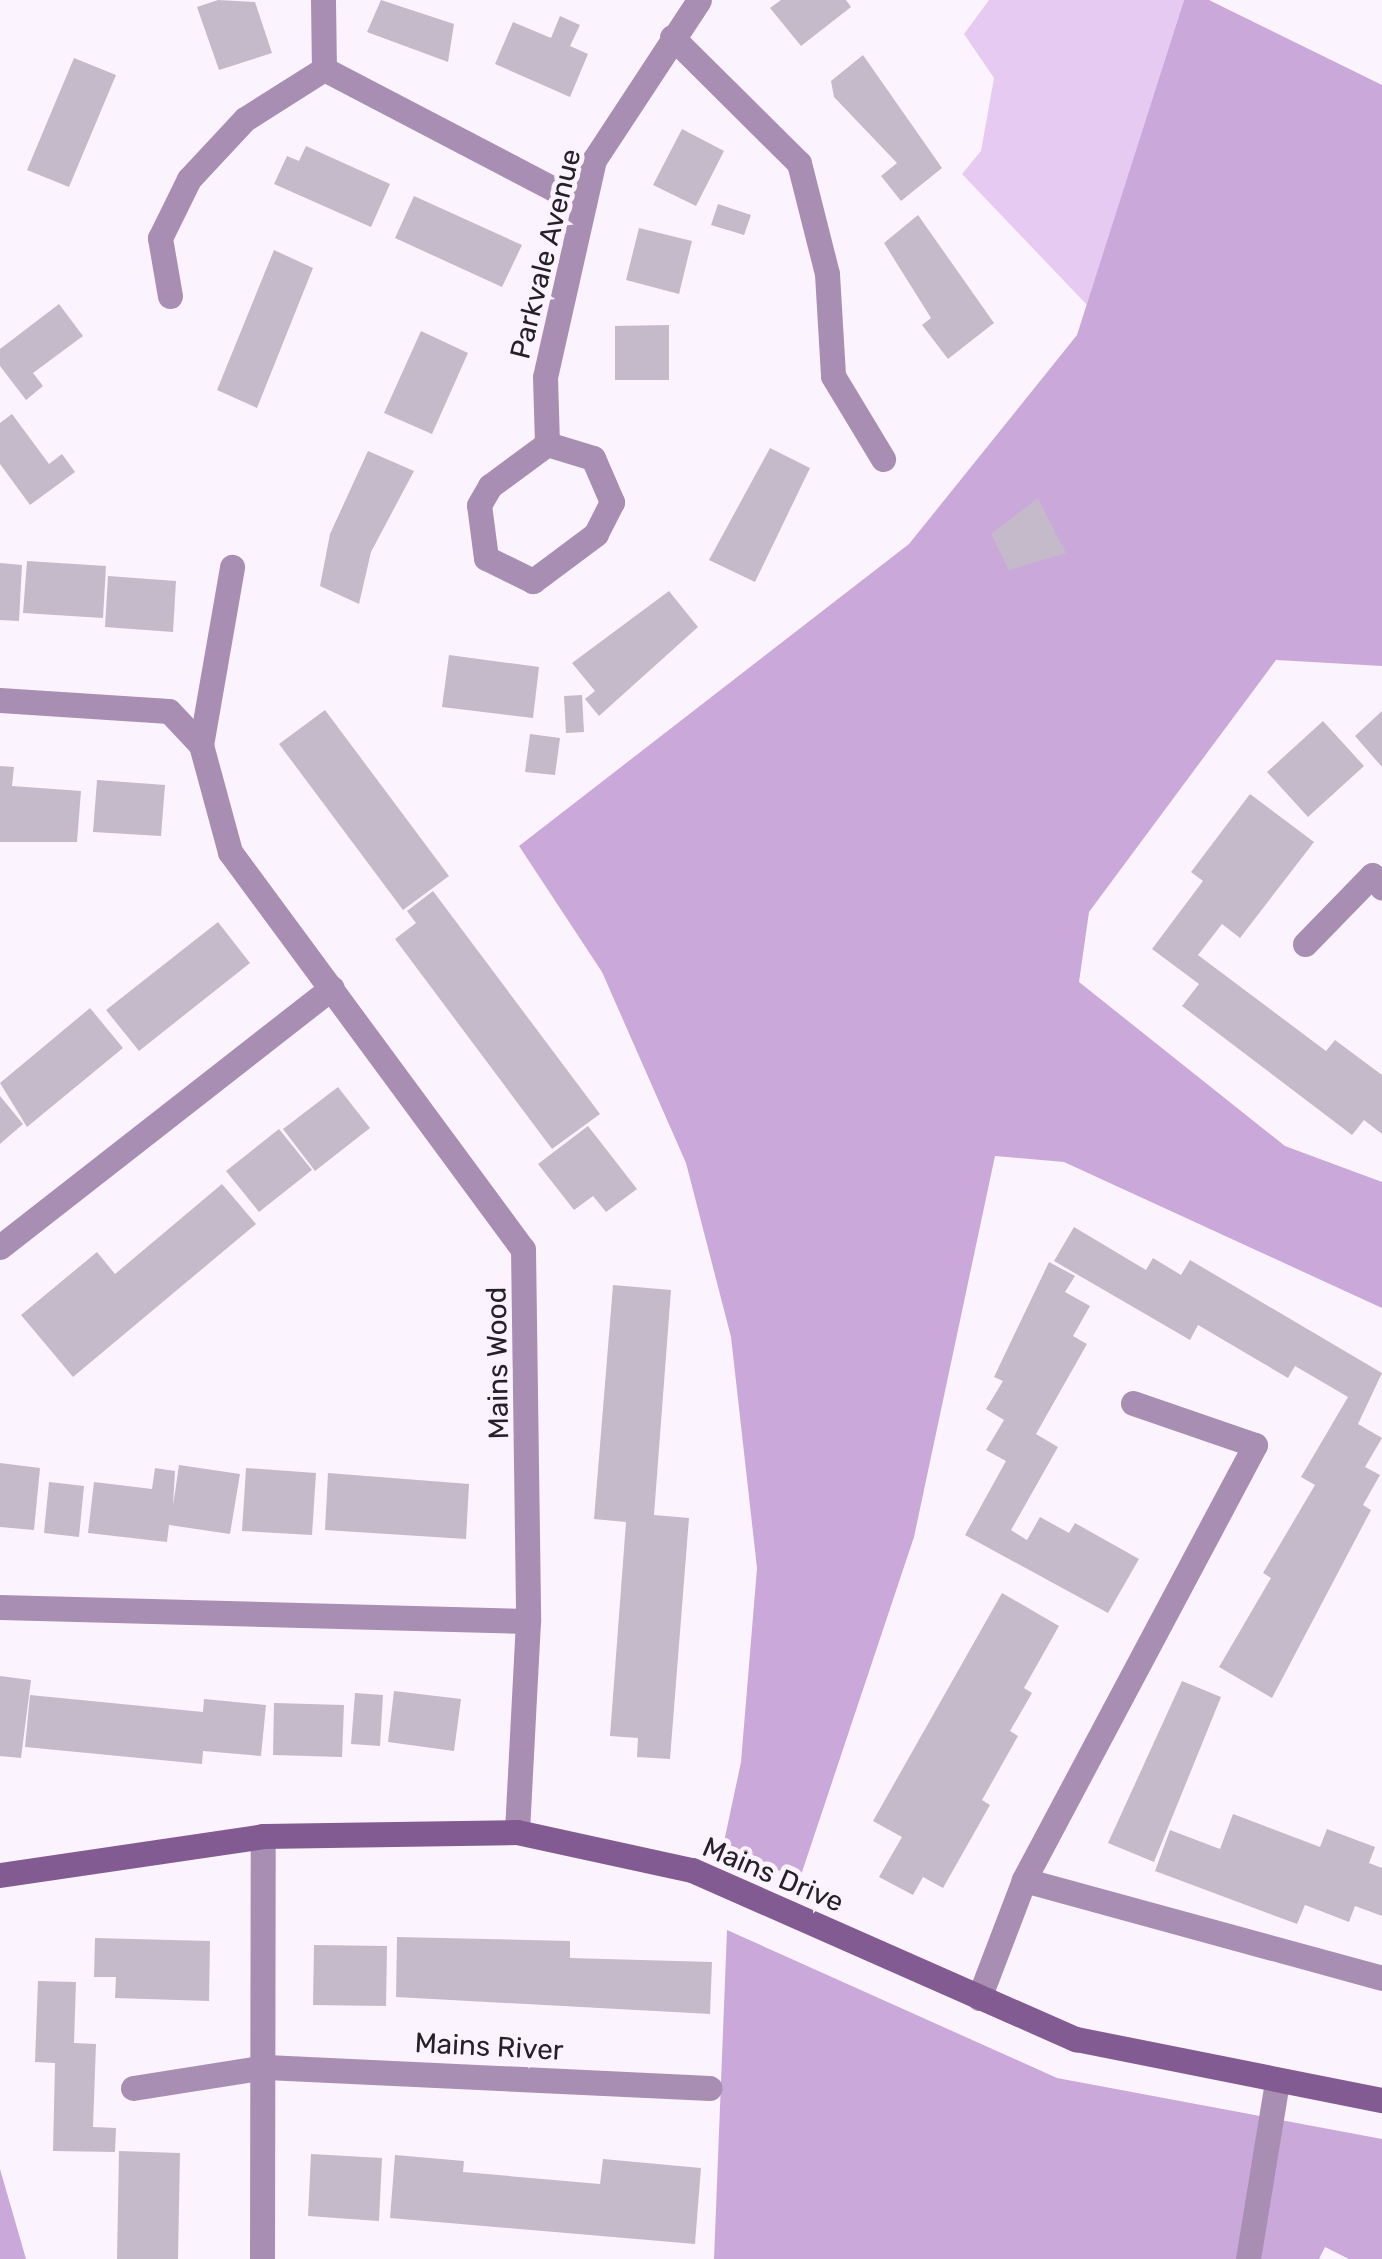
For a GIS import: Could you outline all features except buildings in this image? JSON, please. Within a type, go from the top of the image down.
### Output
[{"type":"street","points":[[323,0],[324,69]]},
{"type":"street","name":"Parkvale Avenue","points":[[546,444],[545,377],[594,160],[699,0]]},
{"type":"street","points":[[672,38],[799,163],[827,274],[832,376],[882,459]]},
{"type":"street","points":[[324,69],[584,206]]},
{"type":"street","points":[[170,296],[160,238],[189,179],[246,119],[324,69]]},
{"type":"street","points":[[546,444],[593,458],[612,502],[596,534],[532,581],[486,558],[479,505],[501,476],[546,444]]},
{"type":"street","points":[[201,745],[232,567]]},
{"type":"street","points":[[0,700],[169,712],[201,745]]},
{"type":"street","name":"Mains Wood","points":[[201,745],[230,852],[523,1249],[528,1621],[517,1832]]},
{"type":"street","points":[[1305,944],[1372,875],[1382,888]]},
{"type":"street","points":[[0,1247],[332,988]]},
{"type":"street","points":[[979,1998],[1024,1880],[1255,1445],[1134,1403]]},
{"type":"street","points":[[0,1607],[528,1621]]},
{"type":"street","name":"Mains Drive","points":[[0,1875],[262,1836],[517,1832],[692,1870],[1076,2039],[1382,2100]]},
{"type":"street","points":[[262,1836],[266,2067],[262,2259]]},
{"type":"street","points":[[1024,1880],[1382,1978]]},
{"type":"street","name":"Mains River","points":[[133,2088],[266,2067],[710,2088]]},
{"type":"street","points":[[1248,2259],[1277,2082]]},
{"type":"shaded area","points":[[989,0],[1184,0],[1087,305],[962,174],[981,151],[994,78],[964,34]]},
{"type":"shaded area","points":[[1184,0],[1209,0],[1382,85],[1382,666],[1276,660],[1089,912],[1079,982],[1285,1146],[1382,1182],[1382,1308],[1064,1162],[995,1156],[914,1537],[799,1881],[724,1842],[741,1762],[757,1568],[731,1337],[686,1163],[602,972],[519,846],[909,544],[1077,335]]},
{"type":"shaded area","points":[[727,1930],[1057,2078],[1382,2139],[1382,2259],[1349,2259],[1325,2247],[1319,2259],[714,2259]]},
{"type":"shaded area","points":[[0,2169],[26,2259],[0,2259]]}]
